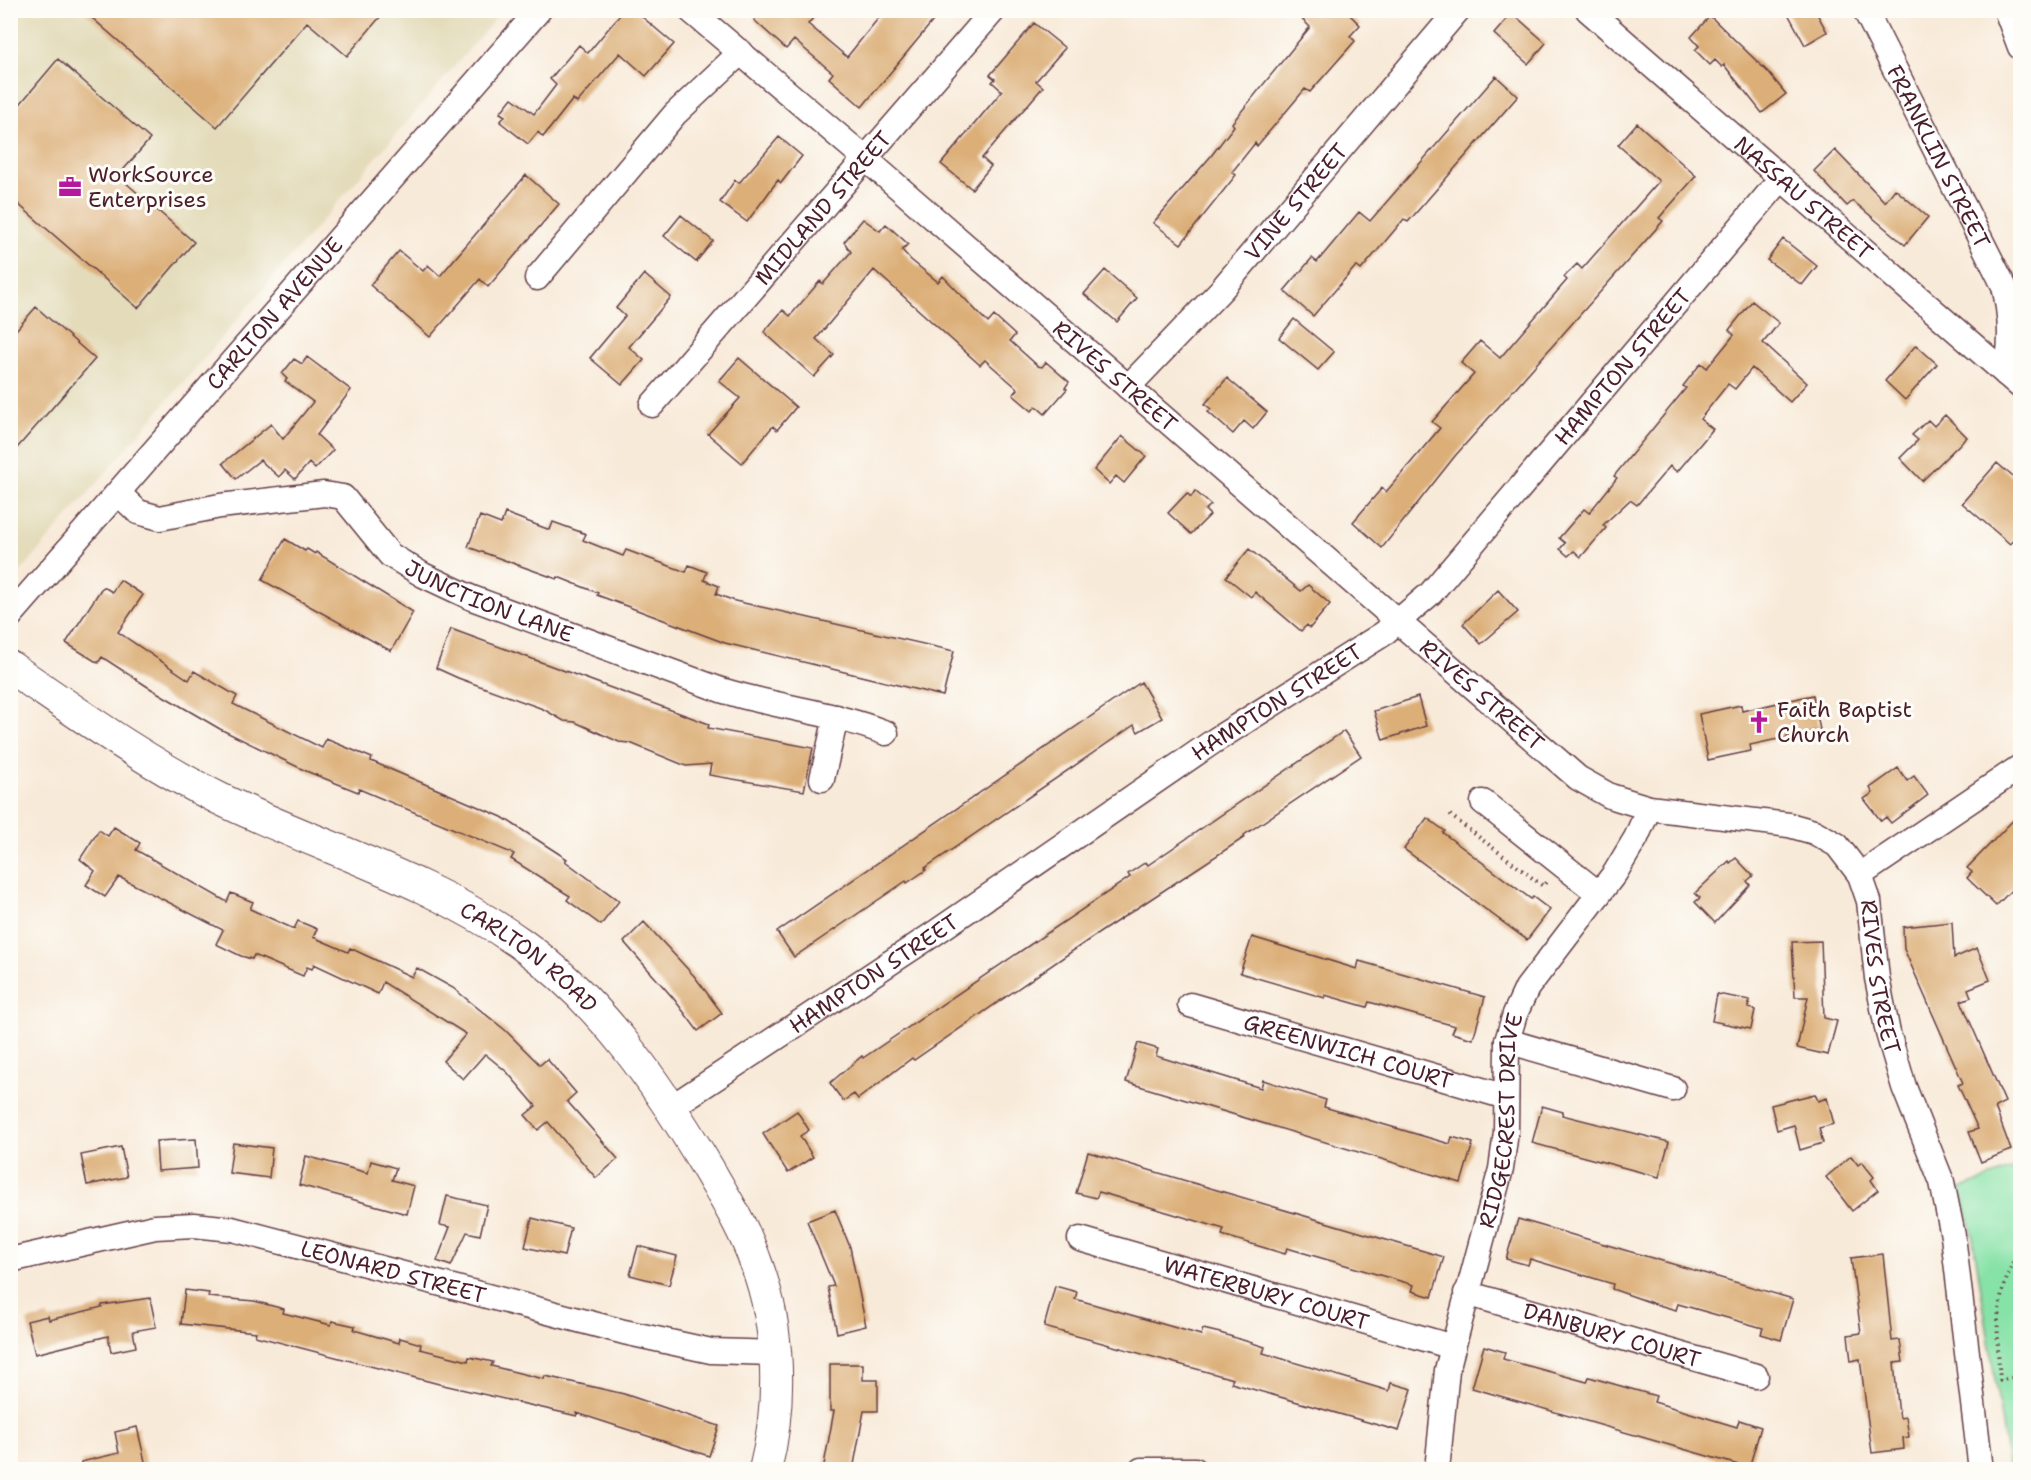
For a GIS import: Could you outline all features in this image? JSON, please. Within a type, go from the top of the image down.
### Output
[{"type":"main road","name":"CARLTON ROAD","points":[[10,667],[162,768],[215,797],[418,884],[471,911],[522,944],[564,978],[595,1010],[624,1043],[670,1108],[740,1222],[757,1264],[769,1308],[775,1353],[776,1401],[765,1470]]},
{"type":"street","name":"CARLTON AVENUE","points":[[10,616],[539,10]]},
{"type":"street","name":"MIDLAND STREET","points":[[652,405],[867,160],[994,10]]},
{"type":"street","name":"VINE STREET","points":[[1128,387],[1221,290],[1458,10]]},
{"type":"street","name":"NASSAU STREET","points":[[1588,10],[2013,380]]},
{"type":"street","name":"FRANKLIN STREET","points":[[1865,10],[2000,275],[2016,334],[2013,380]]},
{"type":"street","points":[[2006,10],[2020,47]]},
{"type":"street","name":"RIVES STREET","points":[[702,14],[741,52],[1578,778],[1610,796],[1649,808],[1789,825],[1814,832],[1838,845],[1860,875],[1869,902],[1877,978],[1888,1033],[1904,1088],[1942,1182],[1953,1236],[1966,1336],[1972,1408],[1982,1470]]},
{"type":"street","points":[[537,278],[675,114],[741,52]]},
{"type":"street","name":"HAMPTON STREET","points":[[670,1108],[932,935],[1214,741],[1398,623],[1431,593],[1781,179]]},
{"type":"street","name":"JUNCTION LANE","points":[[118,493],[138,512],[160,518],[220,506],[324,494],[344,497],[390,555],[423,575],[472,598],[720,690],[756,701],[852,719],[886,733]]},
{"type":"street","points":[[822,780],[836,717]]},
{"type":"street","points":[[1860,875],[2020,767]]},
{"type":"street","points":[[1483,802],[1599,894]]},
{"type":"street","name":"RIDGECREST DRIVE","points":[[1437,1470],[1447,1370],[1501,1169],[1506,1132],[1507,1041],[1515,1014],[1527,988],[1599,894],[1636,838],[1649,808]]},
{"type":"street","name":"GREENWICH COURT","points":[[1190,1005],[1506,1097]]},
{"type":"street","points":[[1507,1041],[1673,1089]]},
{"type":"street","name":"LEONARD STREET","points":[[10,1260],[155,1227],[194,1225],[232,1229],[667,1342],[711,1351],[775,1353]]},
{"type":"street","name":"WATERBURY COURT","points":[[1080,1239],[1453,1347]]},
{"type":"street","name":"DANBURY COURT","points":[[1467,1293],[1756,1376]]},
{"type":"street","points":[[1142,1470],[1195,1470]]},
{"type":"path","points":[[2000,1381],[1996,1328],[1998,1306],[2020,1247]]},
{"type":"path","points":[[1990,1384],[2020,1376]]},
{"type":"shaded area","points":[[11,11],[502,11],[11,583]]},
{"type":"green space","points":[[2020,1166],[2020,1469],[2009,1470],[1971,1226],[1960,1189]]},
{"type":"building","points":[[83,10],[386,10],[347,56],[307,22],[217,127]]},
{"type":"building","points":[[624,10],[634,10],[674,44],[646,76],[620,53],[577,103],[573,99],[543,137],[538,132],[528,144],[500,122],[505,116],[500,113],[512,98],[534,114],[556,85],[550,79],[579,45],[588,53]]},
{"type":"building","points":[[762,10],[820,10],[808,24],[847,57],[885,10],[942,10],[862,107],[829,78],[833,73],[794,40],[786,49],[754,20]]},
{"type":"building","points":[[1293,10],[1345,10],[1360,25],[1350,36],[1355,41],[1310,92],[1305,89],[1257,146],[1255,143],[1232,172],[1236,175],[1181,244],[1153,223],[1211,156],[1234,126],[1232,123],[1310,27]]},
{"type":"building","points":[[1786,10],[1815,10],[1827,32],[1805,45]]},
{"type":"building","points":[[1512,13],[1546,43],[1528,64],[1494,34]]},
{"type":"building","points":[[1710,16],[1768,72],[1786,94],[1762,113],[1724,65],[1722,67],[1715,60],[1710,65],[1695,50],[1699,46],[1691,37]]},
{"type":"building","points":[[1034,23],[1065,48],[1036,81],[1043,87],[982,158],[991,166],[972,189],[941,164],[1002,91],[992,82],[995,79],[990,75]]},
{"type":"building","name":"WorkSource Enterprises","points":[[58,59],[150,139],[118,176],[194,242],[138,308],[10,197],[10,116]]},
{"type":"building","points":[[1496,76],[1518,96],[1408,222],[1404,219],[1361,270],[1356,266],[1313,316],[1284,291],[1312,258],[1317,262],[1359,212],[1370,221]]},
{"type":"building","points":[[1637,123],[1696,176],[1659,218],[1663,221],[1455,456],[1382,548],[1353,522],[1382,488],[1386,492],[1440,428],[1432,422],[1474,374],[1461,363],[1480,341],[1500,358],[1567,280],[1564,277],[1577,264],[1582,269],[1659,181],[1618,145]]},
{"type":"building","points":[[779,137],[802,156],[781,183],[778,180],[747,222],[720,202],[735,180],[739,183]]},
{"type":"building","points":[[1835,150],[1885,202],[1895,189],[1928,217],[1905,245],[1853,201],[1847,206],[1814,171]]},
{"type":"building","points":[[526,175],[559,204],[488,287],[480,279],[430,337],[370,285],[399,251],[423,271],[428,265],[440,276]]},
{"type":"building","points":[[681,215],[713,241],[696,262],[664,236]]},
{"type":"building","points":[[863,219],[880,231],[886,224],[908,244],[902,250],[911,260],[938,282],[943,276],[988,323],[994,316],[1015,335],[1010,341],[1038,366],[1042,367],[1046,362],[1069,382],[1065,388],[1067,389],[1045,414],[1036,406],[1032,411],[1013,395],[1018,389],[985,360],[980,365],[874,270],[816,339],[834,355],[814,377],[764,332],[783,310],[790,316],[820,281],[823,284],[851,252],[844,242]]},
{"type":"building","points":[[1783,239],[1817,266],[1802,285],[1767,260]]},
{"type":"building","points":[[1105,270],[1137,298],[1117,322],[1084,294]]},
{"type":"building","points":[[644,274],[671,297],[629,347],[644,360],[622,385],[590,358],[625,316],[616,308]]},
{"type":"building","points":[[1752,301],[1779,323],[1763,343],[1807,383],[1790,402],[1752,368],[1735,389],[1728,384],[1700,419],[1713,429],[1677,472],[1670,466],[1637,505],[1630,500],[1603,525],[1606,528],[1581,557],[1574,551],[1568,556],[1560,549],[1565,543],[1559,538],[1584,509],[1589,513],[1617,478],[1614,476],[1686,388],[1683,386],[1701,363],[1707,368],[1734,335],[1729,330]]},
{"type":"building","points":[[36,307],[95,359],[10,456],[10,337]]},
{"type":"building","points":[[1294,319],[1334,352],[1318,370],[1279,338]]},
{"type":"building","points":[[1916,345],[1937,364],[1905,400],[1885,381]]},
{"type":"building","points":[[307,357],[351,390],[317,435],[333,450],[315,469],[309,463],[295,479],[285,470],[279,477],[260,460],[236,479],[223,463],[271,424],[283,439],[313,402],[285,381],[287,379],[282,374],[294,359],[302,364]]},
{"type":"building","points":[[739,358],[796,407],[777,430],[773,426],[742,463],[708,434],[740,398],[719,381]]},
{"type":"building","points":[[1227,378],[1267,412],[1253,429],[1244,421],[1233,434],[1208,412],[1211,409],[1205,404]]},
{"type":"building","points":[[1945,415],[1967,437],[1922,481],[1900,458],[1918,440],[1912,435],[1928,420],[1934,426]]},
{"type":"building","points":[[1122,436],[1146,456],[1124,483],[1116,476],[1109,484],[1094,470]]},
{"type":"building","points":[[1997,463],[2020,483],[2020,532],[2010,544],[1962,503]]},
{"type":"building","points":[[1195,491],[1211,505],[1205,510],[1210,515],[1191,534],[1168,513],[1187,493],[1191,497]]},
{"type":"building","points":[[505,513],[550,530],[553,522],[586,534],[583,540],[623,556],[626,550],[686,572],[689,565],[707,572],[704,580],[719,586],[716,594],[735,601],[954,651],[943,696],[725,643],[597,595],[598,593],[558,577],[557,579],[468,547],[480,516],[501,524]]},
{"type":"building","points":[[285,539],[305,551],[307,549],[315,554],[316,552],[413,612],[391,651],[262,580]]},
{"type":"building","points":[[1249,549],[1301,591],[1308,585],[1330,604],[1310,628],[1307,625],[1301,631],[1255,592],[1251,597],[1226,577]]},
{"type":"building","points":[[120,580],[143,595],[118,632],[189,680],[194,671],[237,696],[233,704],[322,748],[326,739],[372,758],[371,761],[502,817],[567,859],[565,861],[619,901],[601,925],[567,900],[570,896],[511,859],[514,854],[359,789],[358,792],[306,771],[220,729],[102,657],[98,663],[66,643],[101,589],[104,587],[112,592]]},
{"type":"building","points":[[1498,590],[1518,612],[1481,644],[1463,624]]},
{"type":"building","points":[[451,629],[709,724],[708,728],[813,748],[804,791],[709,775],[711,764],[686,766],[630,743],[619,742],[575,722],[564,721],[543,709],[436,668]]},
{"type":"building","points":[[1141,682],[1162,718],[1138,732],[1134,725],[925,868],[926,870],[907,883],[906,881],[794,957],[777,932]]},
{"type":"building","name":"Faith Baptist Church","points":[[1813,695],[1820,730],[1750,745],[1751,751],[1708,760],[1699,714],[1741,705],[1742,711]]},
{"type":"building","points":[[1418,697],[1426,726],[1383,740],[1374,711]]},
{"type":"building","points":[[1344,731],[1361,756],[1244,835],[1245,837],[1090,939],[914,1060],[912,1058],[858,1099],[854,1094],[843,1101],[830,1083],[862,1056],[863,1058],[1130,877],[1128,874],[1146,862],[1148,865]]},
{"type":"building","points":[[1898,768],[1907,781],[1914,776],[1928,795],[1891,823],[1886,817],[1881,821],[1864,799],[1873,793],[1870,788]]},
{"type":"building","points":[[2020,813],[2020,881],[1996,906],[1967,878],[1972,872],[1967,868]]},
{"type":"building","points":[[1427,818],[1445,831],[1443,833],[1531,899],[1533,897],[1550,910],[1527,940],[1404,849]]},
{"type":"building","points":[[114,827],[140,843],[136,850],[227,902],[231,893],[253,902],[250,909],[294,929],[298,921],[317,929],[313,937],[348,952],[350,948],[412,977],[417,968],[453,988],[505,1030],[540,1065],[547,1059],[576,1093],[567,1101],[618,1159],[596,1178],[548,1122],[538,1130],[525,1115],[536,1106],[507,1072],[485,1054],[463,1079],[443,1061],[466,1034],[383,982],[378,994],[314,964],[312,969],[307,967],[303,976],[254,955],[252,959],[241,956],[216,944],[223,930],[119,877],[105,897],[86,885],[95,871],[80,859],[99,830],[108,836]]},
{"type":"building","points":[[1736,858],[1753,876],[1747,881],[1750,885],[1715,923],[1695,902],[1700,898],[1695,893],[1729,861],[1730,863]]},
{"type":"building","points":[[644,922],[695,977],[722,1013],[698,1031],[674,999],[624,942]]},
{"type":"building","points":[[1952,922],[1954,958],[1977,948],[1990,980],[1968,989],[1971,997],[1961,1001],[2005,1102],[1995,1107],[2011,1150],[1981,1162],[1969,1132],[1978,1129],[1958,1085],[1963,1083],[1904,949],[1903,927]]},
{"type":"building","points":[[1252,937],[1357,969],[1359,961],[1485,997],[1473,1039],[1452,1033],[1455,1026],[1369,1002],[1367,1007],[1325,995],[1325,998],[1240,973]]},
{"type":"building","points":[[1821,941],[1824,1018],[1837,1021],[1828,1055],[1797,1048],[1808,997],[1795,997],[1792,942]]},
{"type":"building","points":[[1717,994],[1750,1000],[1748,1008],[1755,1010],[1751,1029],[1712,1021]]},
{"type":"building","points":[[1138,1043],[1158,1049],[1156,1056],[1261,1088],[1263,1080],[1326,1100],[1324,1107],[1450,1144],[1452,1137],[1473,1143],[1461,1183],[1126,1082]]},
{"type":"building","points":[[1815,1094],[1818,1101],[1827,1098],[1834,1124],[1819,1128],[1823,1143],[1800,1150],[1794,1125],[1777,1130],[1771,1105]]},
{"type":"building","points":[[1542,1106],[1563,1112],[1562,1115],[1669,1142],[1659,1177],[1532,1143]]},
{"type":"building","points":[[797,1111],[809,1130],[800,1136],[813,1157],[788,1173],[763,1134]]},
{"type":"building","points":[[196,1139],[198,1168],[158,1171],[156,1141]]},
{"type":"building","points":[[233,1143],[272,1148],[269,1178],[229,1173]]},
{"type":"building","points":[[121,1147],[127,1177],[87,1185],[81,1155]]},
{"type":"building","points":[[1088,1152],[1444,1257],[1432,1297],[1412,1291],[1414,1285],[1287,1248],[1285,1254],[1222,1235],[1224,1229],[1099,1192],[1096,1198],[1076,1193]]},
{"type":"building","points":[[306,1156],[368,1173],[371,1161],[396,1168],[392,1180],[414,1186],[407,1214],[299,1185]]},
{"type":"building","points":[[1851,1156],[1858,1165],[1862,1162],[1874,1177],[1871,1180],[1878,1190],[1852,1211],[1826,1177]]},
{"type":"building","points":[[447,1196],[487,1205],[480,1235],[467,1232],[451,1266],[437,1261],[450,1227],[440,1225]]},
{"type":"building","points":[[835,1210],[850,1247],[866,1326],[837,1333],[828,1287],[834,1286],[807,1221]]},
{"type":"building","points":[[532,1218],[571,1228],[564,1256],[525,1247]]},
{"type":"building","points":[[1518,1219],[1793,1299],[1781,1340],[1761,1334],[1763,1328],[1678,1304],[1676,1310],[1655,1304],[1612,1289],[1613,1284],[1530,1259],[1528,1265],[1506,1259]]},
{"type":"building","points":[[638,1246],[677,1256],[669,1285],[630,1275]]},
{"type":"building","points":[[1883,1254],[1892,1341],[1900,1340],[1903,1362],[1894,1363],[1898,1406],[1900,1418],[1906,1417],[1909,1437],[1903,1438],[1904,1449],[1872,1453],[1860,1359],[1851,1361],[1848,1335],[1861,1333],[1851,1258]]},
{"type":"building","points":[[1055,1286],[1077,1292],[1075,1299],[1201,1335],[1203,1329],[1220,1333],[1265,1347],[1263,1353],[1389,1391],[1391,1383],[1412,1389],[1399,1431],[1231,1383],[1233,1379],[1044,1327]]},
{"type":"building","points":[[185,1290],[209,1293],[208,1297],[254,1301],[284,1309],[283,1313],[331,1325],[332,1321],[355,1326],[354,1330],[399,1343],[400,1338],[421,1344],[420,1349],[468,1361],[469,1357],[493,1362],[491,1366],[544,1379],[545,1376],[624,1394],[719,1426],[709,1456],[577,1413],[577,1416],[439,1384],[255,1336],[256,1332],[181,1324]]},
{"type":"building","points":[[150,1298],[156,1327],[133,1331],[136,1347],[111,1352],[108,1336],[35,1354],[27,1321],[48,1316],[49,1320],[102,1307],[102,1305]]},
{"type":"building","points":[[1484,1346],[1505,1352],[1503,1359],[1587,1382],[1589,1377],[1656,1396],[1654,1402],[1737,1427],[1739,1420],[1761,1427],[1749,1468],[1472,1388]]},
{"type":"building","points":[[830,1364],[863,1364],[863,1380],[878,1380],[878,1411],[864,1411],[853,1470],[823,1470],[834,1411],[830,1411]]},
{"type":"building","points":[[137,1427],[147,1470],[82,1470],[81,1462],[119,1453],[115,1432]]},
{"type":"place","name":"WorkSource Enterprises","points":[[70,187]]},
{"type":"place","name":"Faith Baptist Church","points":[[1759,722]]}]
